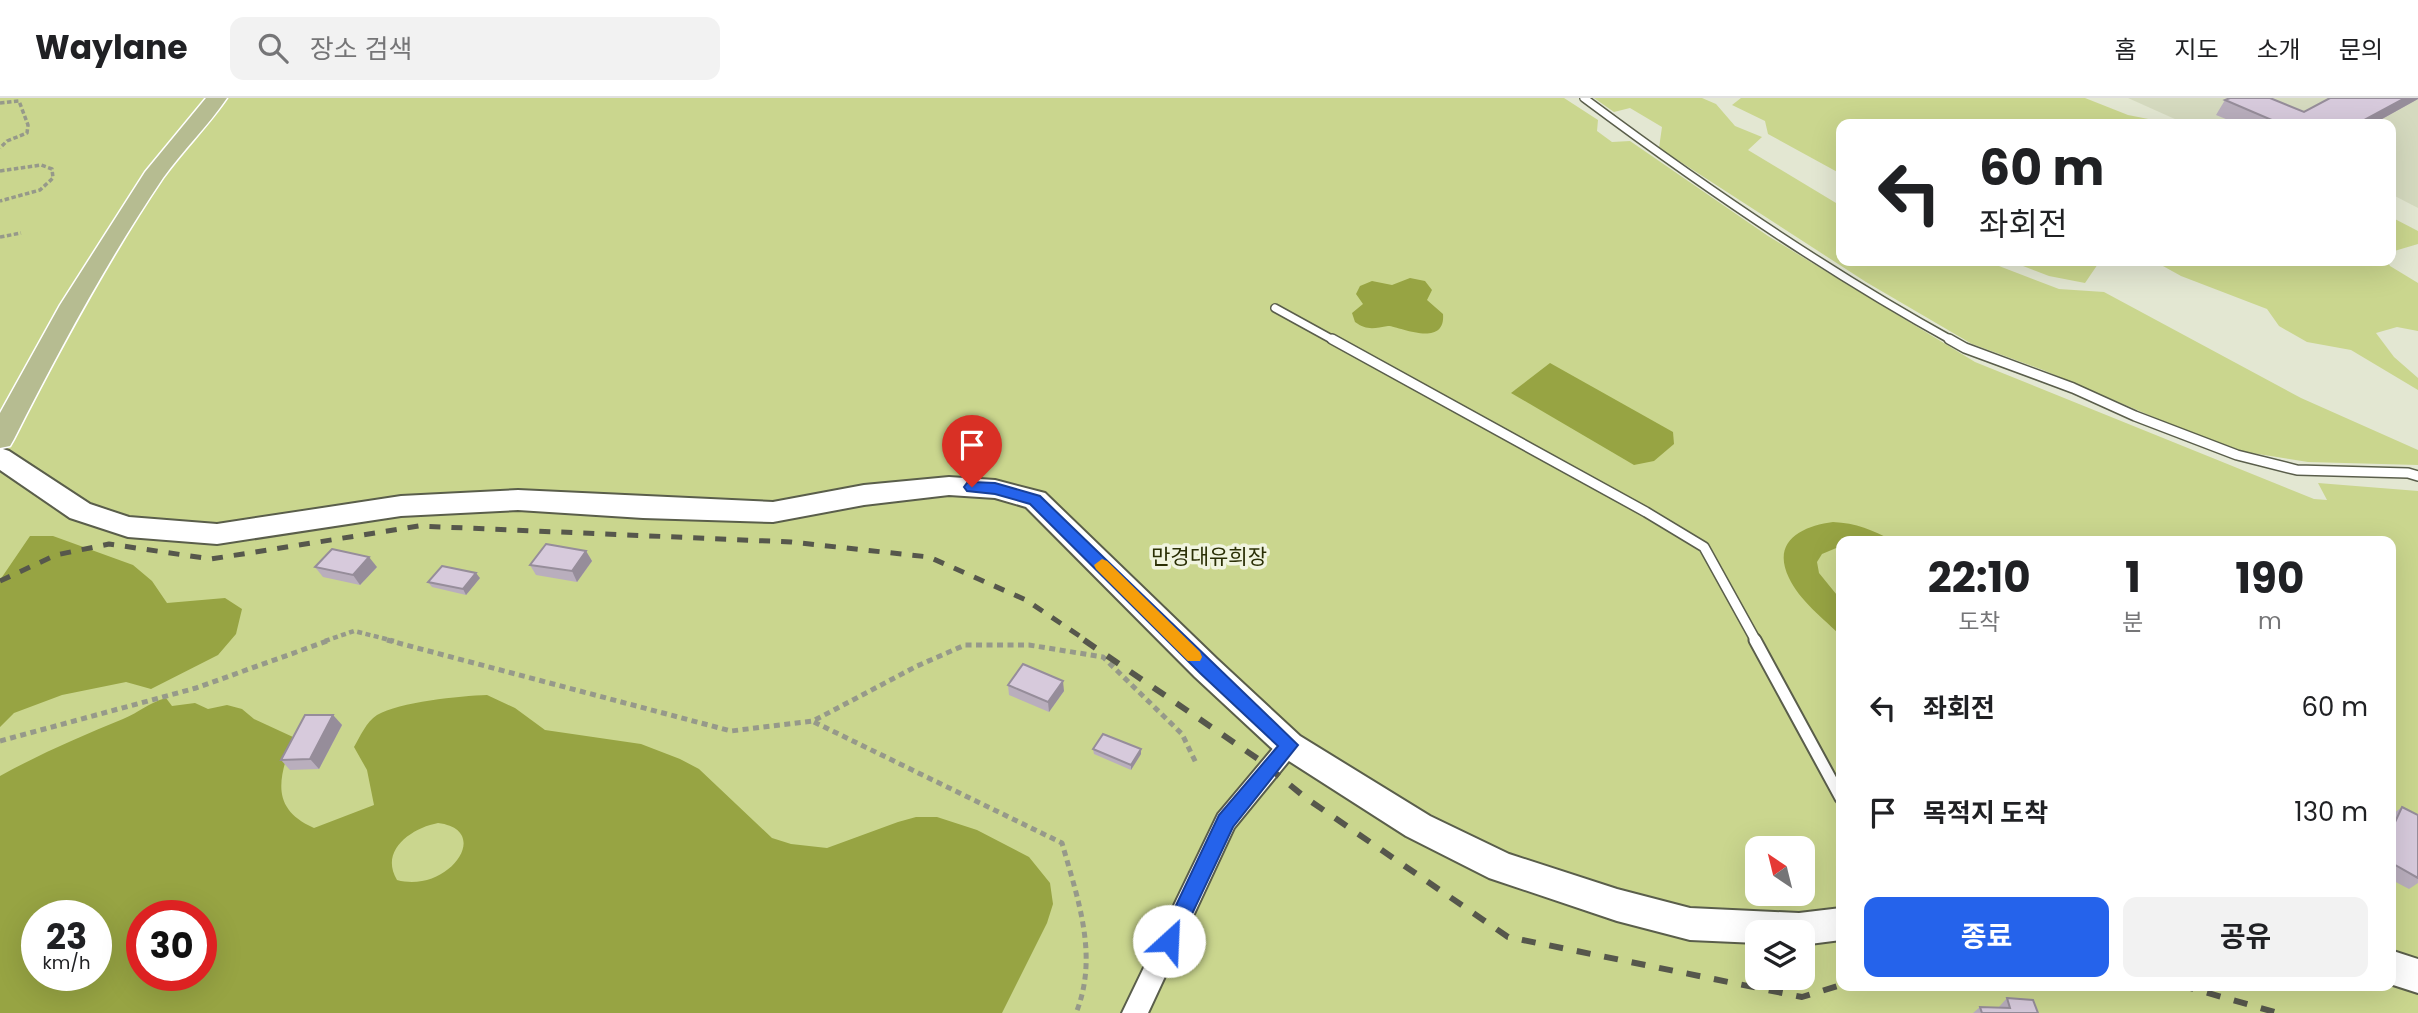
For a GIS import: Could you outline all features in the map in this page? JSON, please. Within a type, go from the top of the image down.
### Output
[{"type":"main road","points":[[0,439],[41,359],[122,225],[153,177],[217,98]]},
{"type":"street","points":[[0,457],[80,510],[128,527],[217,534],[401,506],[518,500],[643,508],[773,512],[864,495],[949,486],[995,489],[1035,500],[1206,668],[1289,745],[1418,826],[1501,867],[1690,924],[1799,929],[1836,925]]},
{"type":"street","points":[[1135,1013],[1226,821],[1289,745]]},
{"type":"street","points":[[2396,969],[2418,976]]},
{"type":"lane","points":[[1584,98],[1674,165],[1894,308],[1965,348],[2073,388],[2236,455],[2297,470],[2408,473],[2418,476]]},
{"type":"lane","points":[[1275,308],[1646,512],[1704,547],[1836,789]]},
{"type":"path","points":[[0,103],[19,101],[28,125],[27,133],[8,141],[0,148]]},
{"type":"path","points":[[0,137],[8,141]]},
{"type":"path","points":[[0,172],[41,165],[52,169],[53,178],[40,190],[0,201]]},
{"type":"path","points":[[0,237],[20,233]]},
{"type":"path","points":[[0,741],[196,688],[354,631],[731,732],[813,722],[917,666],[965,645],[1029,645],[1103,657],[1182,734],[1197,765]]},
{"type":"path","points":[[813,722],[1062,843],[1088,940],[1083,1000],[1076,1013]]},
{"type":"shaded area","points":[[2128,98],[2418,98],[2418,208],[2396,197],[2396,119],[2175,119]]},
{"type":"shaded area","points":[[1410,278],[1425,281],[1432,290],[1427,300],[1443,314],[1442,325],[1437,331],[1420,333],[1388,326],[1367,328],[1355,322],[1352,313],[1363,304],[1356,294],[1360,286],[1372,281],[1392,285]]},
{"type":"shaded area","points":[[1550,363],[1673,432],[1674,444],[1654,461],[1634,465],[1511,393]]},
{"type":"shaded area","points":[[1821,524],[1849,524],[1882,536],[1836,536],[1836,548],[1822,554],[1817,562],[1819,573],[1836,594],[1836,631],[1799,594],[1784,565],[1787,545],[1793,538]]},
{"type":"shaded area","points":[[30,536],[53,536],[133,565],[152,581],[167,603],[225,598],[242,609],[236,634],[218,655],[151,689],[126,682],[62,695],[14,713],[0,727],[0,580]]},
{"type":"shaded area","points":[[487,695],[515,708],[545,730],[641,744],[680,759],[699,769],[772,838],[791,844],[827,848],[916,817],[937,817],[977,830],[1029,857],[1050,883],[1053,904],[1047,923],[1002,1013],[0,1013],[0,776],[166,698],[172,706],[195,703],[208,709],[227,705],[242,709],[254,719],[293,737],[281,789],[289,810],[299,820],[314,828],[374,805],[367,770],[354,747],[373,718],[387,710],[446,698]],"holes":[[[438,823],[454,828],[462,837],[463,848],[458,859],[447,870],[433,878],[416,882],[397,880],[392,859],[401,842],[418,830]]]},
{"type":"green space","name":"만경대유희장","points":[[0,98],[1564,98],[1598,120],[1597,131],[1612,142],[1630,141],[1768,236],[1975,362],[2314,499],[2327,500],[2318,483],[2418,491],[2418,1013],[0,1013]]},
{"type":"green space","points":[[1594,98],[1702,98],[1716,104],[1735,126],[1762,137],[1748,150],[1836,203],[1836,263],[1659,148],[1662,127],[1630,108],[1614,112]]},
{"type":"green space","points":[[1741,98],[2085,98],[2128,115],[2148,119],[1836,119],[1836,171],[1768,134],[1765,121],[1732,105]]},
{"type":"green space","points":[[2396,220],[2418,231],[2418,244],[2396,251]]},
{"type":"green space","points":[[1841,266],[1999,266],[2059,289],[2104,292],[2301,398],[2418,450],[2418,465],[2308,462],[2245,452],[1972,344]]},
{"type":"green space","points":[[2023,266],[2097,266],[2085,283],[2049,276]]},
{"type":"green space","points":[[2163,266],[2390,266],[2418,283],[2418,331],[2397,327],[2376,333],[2394,357],[2418,378],[2418,390],[2351,350],[2307,342],[2279,326],[2267,309],[2181,276]]},
{"type":"building","points":[[2270,98],[2304,112],[2330,98],[2405,98],[2366,119],[2269,119],[2225,100]]},
{"type":"building","points":[[546,544],[586,551],[572,571],[530,565]]},
{"type":"building","points":[[332,549],[369,557],[353,575],[315,567]]},
{"type":"building","points":[[442,566],[476,573],[463,589],[428,582]]},
{"type":"building","points":[[1023,664],[1063,681],[1048,702],[1008,685]]},
{"type":"building","points":[[305,715],[333,715],[310,759],[281,760]]},
{"type":"building","points":[[1103,734],[1141,749],[1131,765],[1093,749]]},
{"type":"building","points":[[2402,807],[2418,815],[2418,878],[2396,865],[2396,820]]},
{"type":"building","points":[[2007,998],[2033,1000],[2038,1013],[1982,1013],[1980,1007],[2010,1008]]},
{"type":"railway","points":[[0,581],[56,555],[109,544],[211,559],[419,526],[791,542],[929,557],[1026,600],[1087,641]]},
{"type":"railway","points":[[1084,640],[1258,759],[1306,798],[1508,937],[1802,997],[1836,987]]},
{"type":"railway","points":[[2201,991],[2278,1013]]},
{"type":"slow traffic","points":[[1102,565],[1194,657]]},
{"type":"route","points":[[972,487],[995,489],[1035,500],[1206,668],[1289,745],[1226,821],[1169,941]]}]
